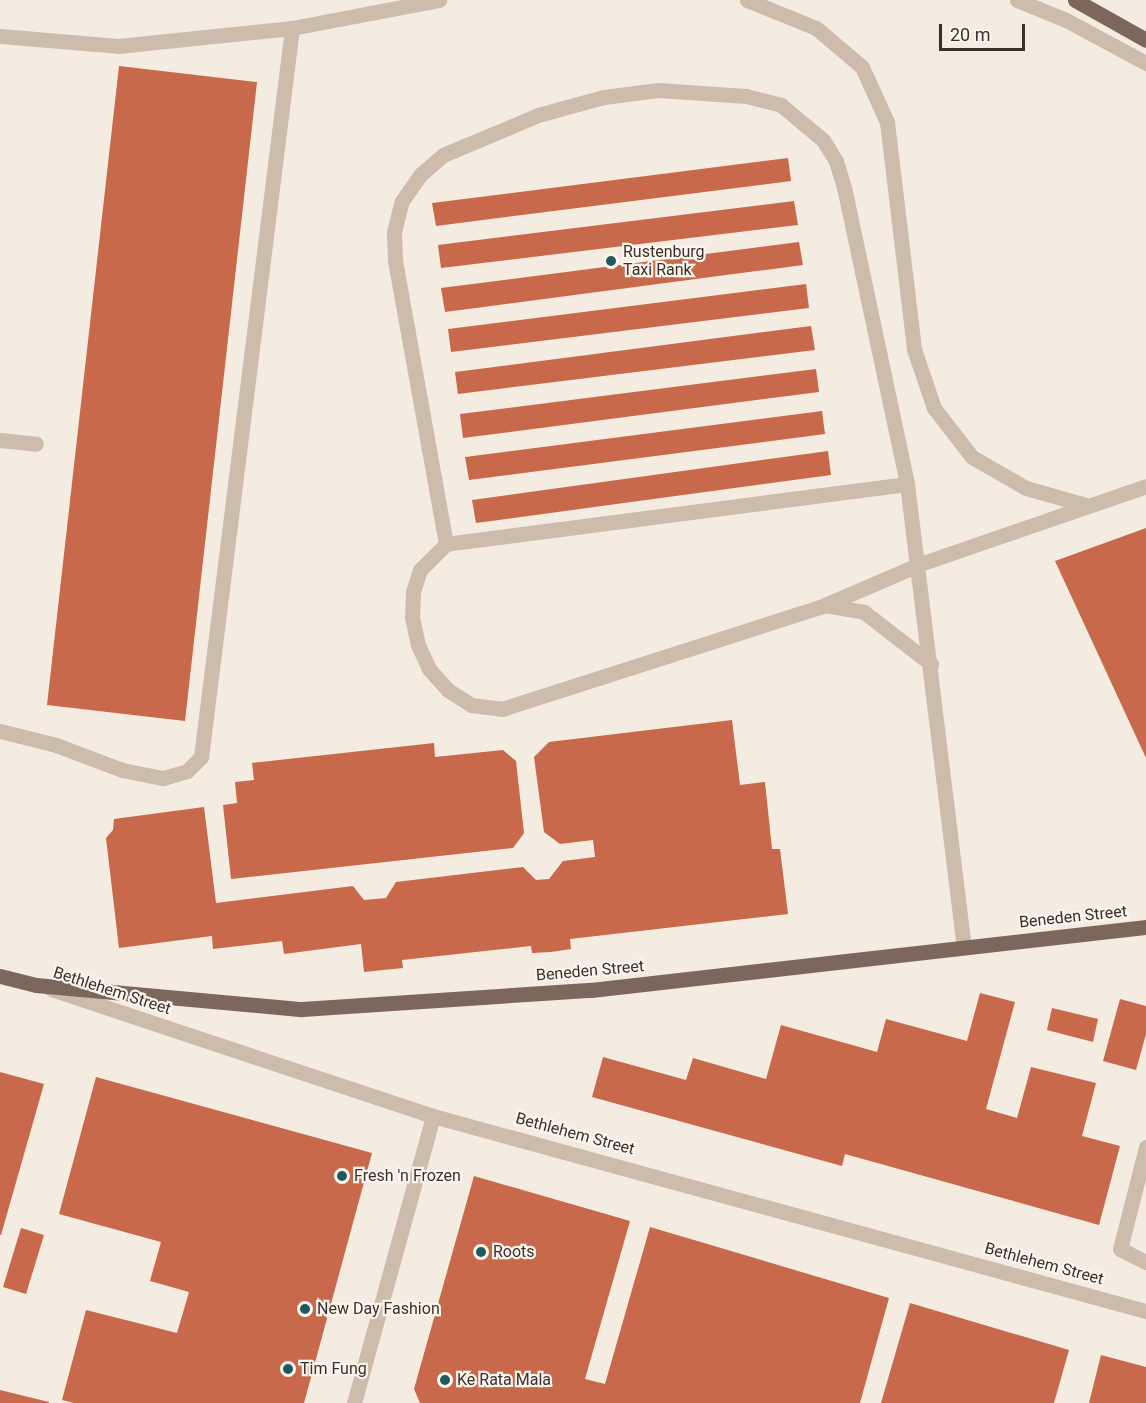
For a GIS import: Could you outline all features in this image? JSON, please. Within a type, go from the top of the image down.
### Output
[{"type":"main road","points":[[1075,0],[1146,40]]},
{"type":"main road","name":"Beneden Street","points":[[36,985],[313,1008],[591,990],[1146,927]]},
{"type":"main road","name":"Bethlehem Street","points":[[0,976],[36,985]]},
{"type":"street","points":[[0,36],[118,45],[292,28],[439,0]]},
{"type":"street","points":[[747,0],[816,28],[861,67],[887,122],[914,349],[934,408],[972,457],[1026,488],[1086,506]]},
{"type":"street","points":[[1017,0],[1066,20],[1146,63]]},
{"type":"street","points":[[0,731],[38,740],[122,770],[163,778],[187,771],[201,757],[292,28]]},
{"type":"street","points":[[446,544],[395,261],[394,232],[402,201],[420,175],[443,155],[538,115],[615,95],[658,90],[746,96],[780,105],[806,122],[823,140],[836,160],[844,187],[908,484],[920,564],[964,946]]},
{"type":"street","points":[[0,440],[36,444]]},
{"type":"street","points":[[908,484],[446,544],[420,570],[413,591],[412,617],[429,669],[448,690],[471,705],[502,709],[532,702],[825,605],[920,564],[1086,506],[1144,490]]},
{"type":"street","points":[[825,605],[864,612],[931,664]]},
{"type":"street","name":"Bethlehem Street","points":[[36,985],[433,1116],[1146,1311]]},
{"type":"street","points":[[354,1403],[433,1116]]},
{"type":"street","points":[[1146,1148],[1120,1249],[1146,1262]]},
{"type":"building","points":[[119,66],[257,82],[185,721],[47,705]]},
{"type":"building","points":[[788,158],[791,181],[436,226],[432,203]]},
{"type":"building","points":[[794,201],[798,225],[441,268],[438,245]]},
{"type":"building","points":[[799,242],[803,265],[445,312],[441,288]]},
{"type":"building","points":[[806,284],[809,308],[451,352],[448,329]]},
{"type":"building","points":[[811,326],[815,350],[458,394],[455,372]]},
{"type":"building","points":[[816,369],[819,392],[463,438],[460,414]]},
{"type":"building","points":[[822,411],[825,434],[469,480],[465,457]]},
{"type":"building","points":[[828,451],[831,475],[476,523],[472,500]]},
{"type":"building","points":[[1146,528],[1146,758],[1055,561]]},
{"type":"building","points":[[732,720],[740,785],[765,782],[772,849],[780,849],[788,914],[570,939],[571,949],[551,952],[532,953],[531,946],[402,960],[403,968],[364,972],[361,944],[284,954],[282,941],[213,949],[212,936],[119,948],[106,838],[113,830],[114,819],[204,807],[216,903],[353,886],[364,900],[386,898],[396,882],[523,867],[536,880],[549,879],[563,861],[595,857],[593,840],[560,844],[544,832],[534,757],[549,742]]},
{"type":"building","points":[[434,743],[435,757],[503,750],[516,761],[524,833],[513,848],[231,879],[223,805],[237,803],[235,782],[254,780],[252,763]]},
{"type":"building","points":[[980,993],[1015,1002],[986,1109],[1017,1118],[1031,1067],[1096,1083],[1082,1136],[1120,1146],[1099,1225],[845,1154],[842,1166],[592,1097],[603,1057],[686,1080],[693,1058],[766,1079],[781,1025],[877,1052],[886,1019],[967,1041]]},
{"type":"building","points":[[1120,999],[1146,1006],[1146,1034],[1136,1070],[1103,1061]]},
{"type":"building","points":[[1052,1008],[1098,1019],[1093,1042],[1047,1030]]},
{"type":"building","points":[[0,1072],[44,1084],[1,1235],[0,1235]]},
{"type":"building","points":[[96,1077],[372,1153],[304,1403],[74,1403],[62,1400],[86,1310],[177,1333],[189,1292],[150,1281],[161,1242],[59,1214]]},
{"type":"building","points":[[474,1176],[630,1221],[585,1379],[605,1384],[650,1227],[889,1298],[860,1403],[420,1403],[414,1389]]},
{"type":"building","points":[[21,1228],[44,1235],[26,1294],[3,1287]]},
{"type":"building","points":[[910,1303],[1069,1350],[1054,1403],[881,1403]]},
{"type":"building","points":[[1101,1355],[1146,1367],[1146,1403],[1089,1403]]},
{"type":"building","points":[[0,1390],[49,1402],[49,1403],[0,1403]]},
{"type":"place","name":"Rustenburg Taxi Rank","points":[[611,261]]},
{"type":"place","name":"Fresh 'n Frozen","points":[[342,1176]]},
{"type":"place","name":"Roots","points":[[481,1252]]},
{"type":"place","name":"New Day Fashion","points":[[305,1309]]},
{"type":"place","name":"Tim Fung","points":[[288,1369]]},
{"type":"place","name":"Ke Rata Mala","points":[[445,1380]]}]
